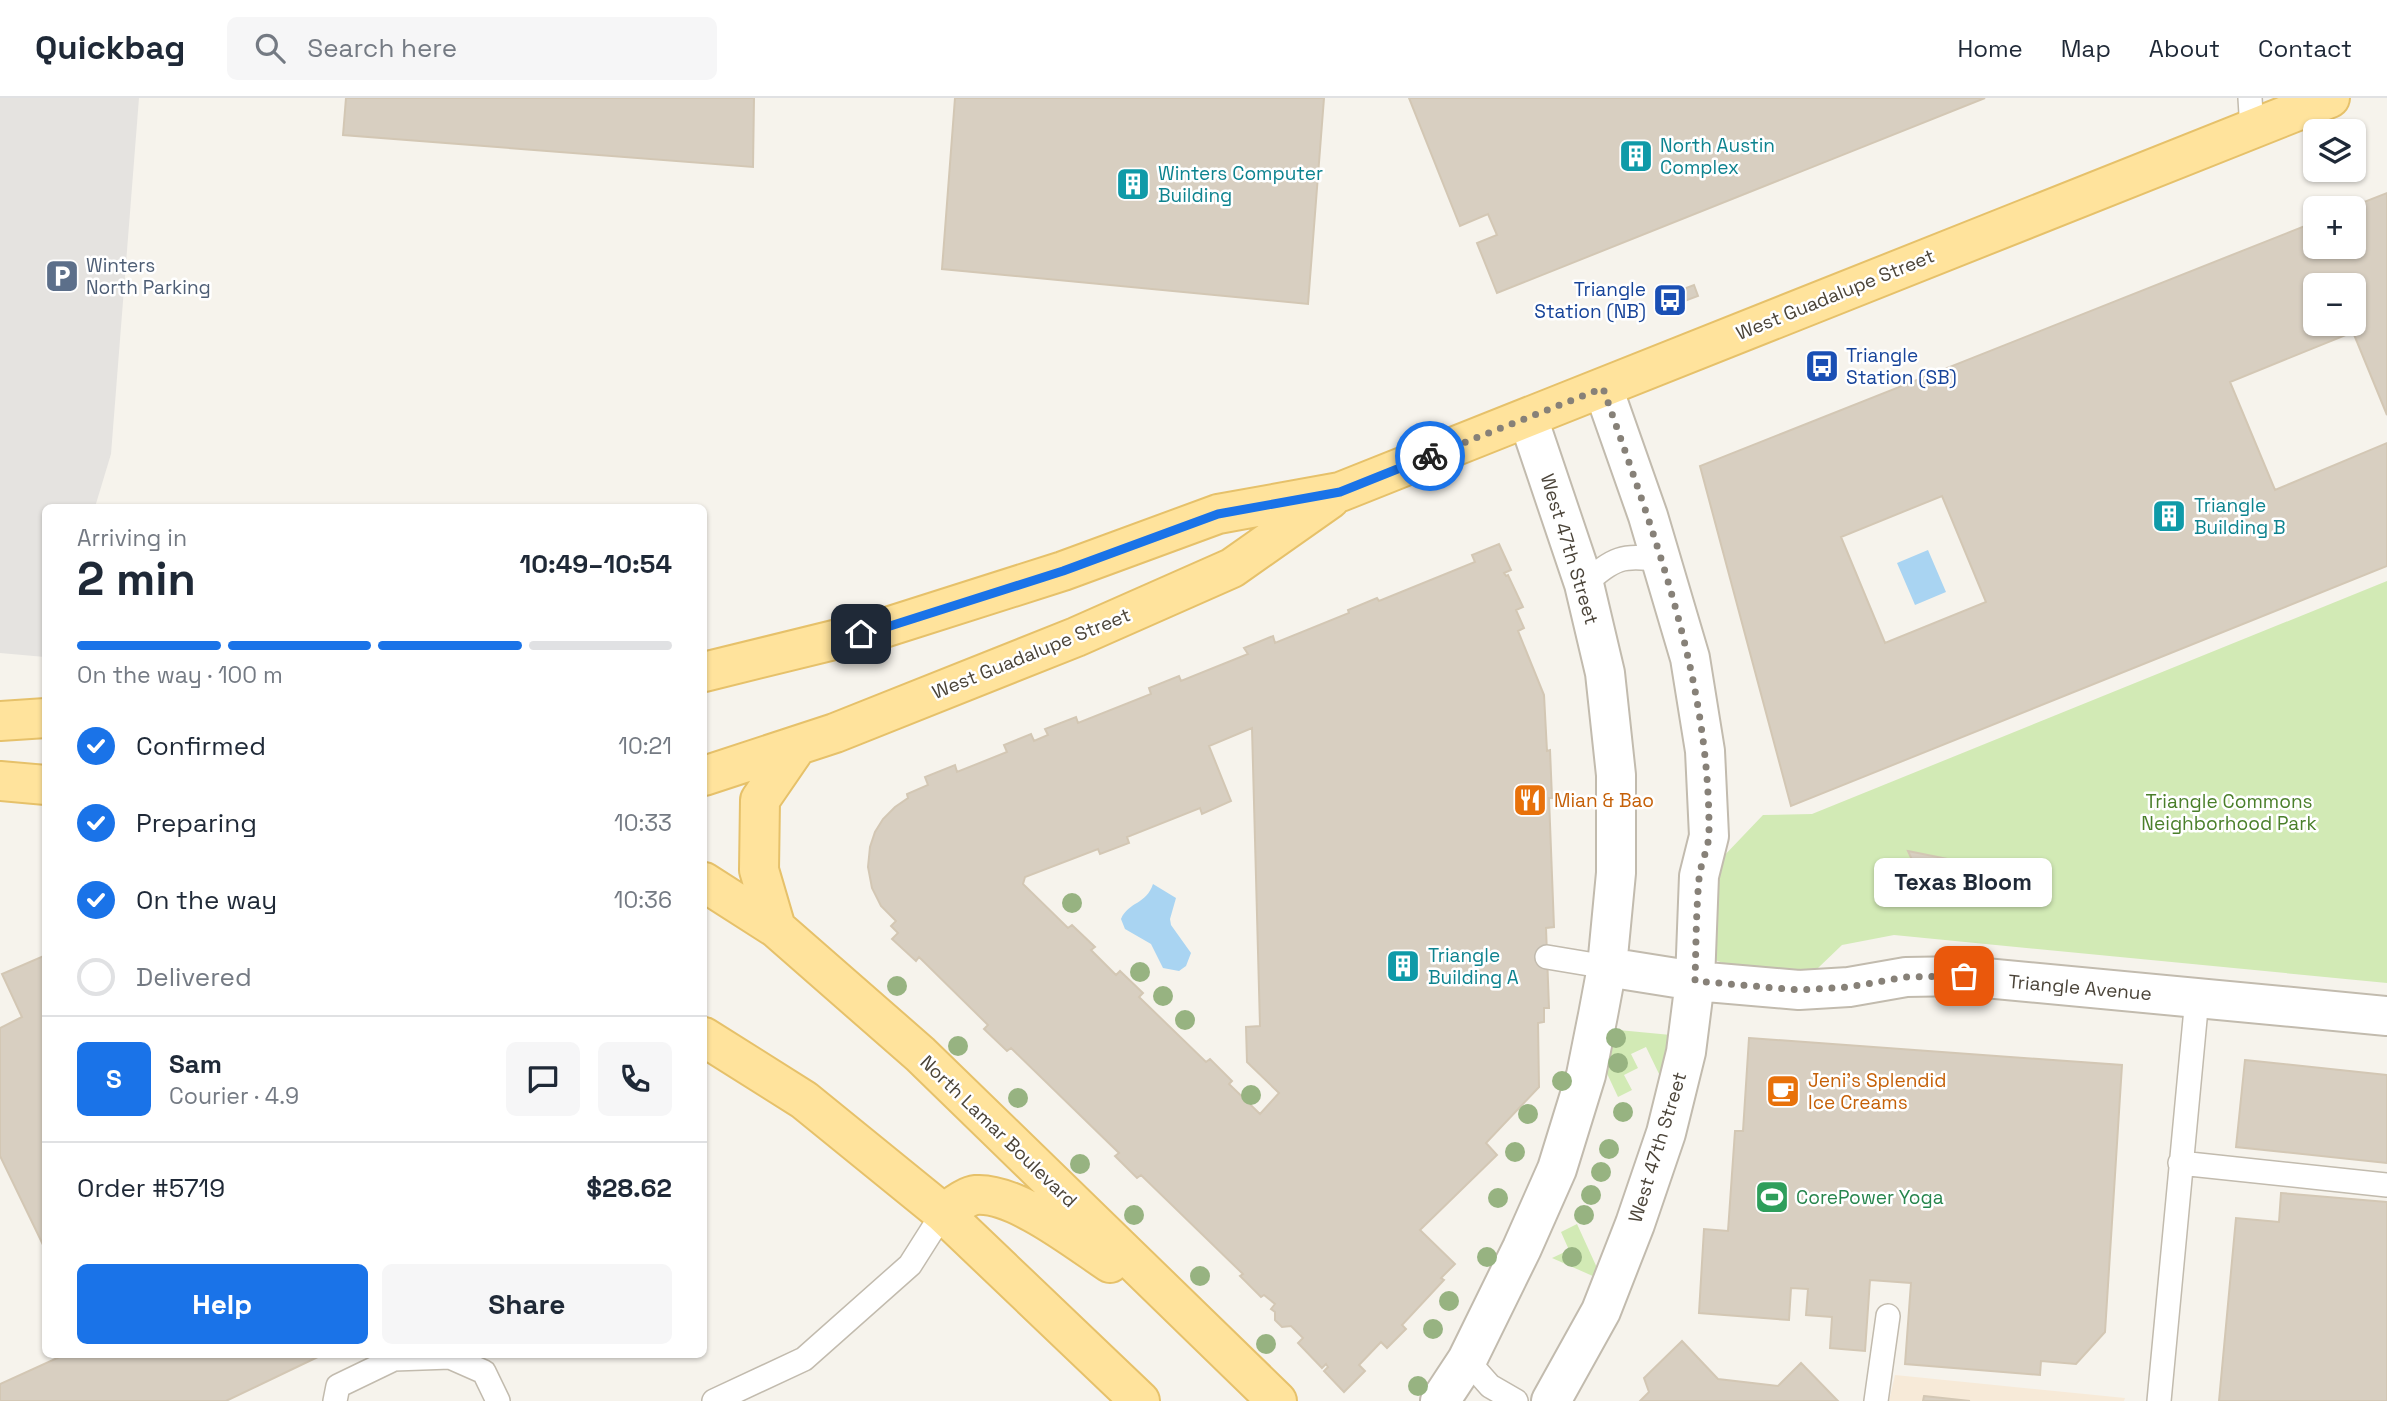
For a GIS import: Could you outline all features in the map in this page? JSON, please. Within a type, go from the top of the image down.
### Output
[{"type":"main road","name":"West Guadalupe Street","points":[[707,671],[887,627],[1063,571],[1218,514],[1340,492],[1801,307],[2251,114],[2327,98]]},
{"type":"main road","name":"West Guadalupe Street","points":[[707,775],[835,733],[1063,642],[1232,568],[1340,492]]},
{"type":"main road","points":[[0,720],[42,718]]},
{"type":"main road","points":[[776,928],[759,870],[760,800],[797,746]]},
{"type":"main road","points":[[0,781],[42,785]]},
{"type":"main road","name":"North Lamar Boulevard","points":[[707,884],[776,928],[920,1054],[1277,1401]]},
{"type":"main road","points":[[707,1039],[804,1100],[943,1213],[1140,1401]]},
{"type":"main road","points":[[943,1213],[974,1195],[998,1196],[1042,1218],[1185,1312]]},
{"type":"street","name":"West 47th Street","points":[[1551,1401],[1601,1311],[1666,1133],[1686,1052],[1695,981],[1699,876],[1709,836],[1704,751],[1690,658],[1661,560],[1603,388]]},
{"type":"street","name":"West 47th Street","points":[[1440,1401],[1467,1360],[1522,1248],[1557,1168],[1586,1075],[1607,967],[1616,873],[1616,775],[1605,673],[1584,584],[1528,418]]},
{"type":"street","name":"Triangle Avenue","points":[[1607,967],[1695,981],[1799,990],[1849,987],[1906,977],[1964,976],[2387,1016]]},
{"type":"lane","points":[[1584,584],[1610,562],[1636,556],[1661,560]]},
{"type":"lane","points":[[1547,957],[1607,967]]},
{"type":"lane","points":[[2159,1401],[2197,998]]},
{"type":"lane","points":[[2180,1163],[2387,1185]]},
{"type":"lane","points":[[714,1401],[804,1359],[910,1265],[943,1213]]},
{"type":"lane","points":[[1876,1401],[1888,1316]]},
{"type":"lane","points":[[335,1401],[338,1386],[394,1359],[422,1358]]},
{"type":"lane","points":[[452,1358],[484,1372],[498,1401]]},
{"type":"lane","points":[[1467,1360],[1490,1386],[1516,1401]]},
{"type":"shaded area","name":"Winters North Parking","points":[[0,98],[139,98],[111,454],[96,504],[42,504],[42,657],[0,653]]},
{"type":"shaded area","points":[[1895,1375],[2125,1398],[2124,1401],[1889,1401]]},
{"type":"green space","name":"Triangle Commons Neighborhood Park","points":[[2387,581],[2387,983],[1894,935],[1842,945],[1818,968],[1811,971],[1725,964],[1713,959],[1703,937],[1721,859],[1763,815],[1812,814]]},
{"type":"green space","points":[[1608,1029],[1671,1035],[1660,1076],[1646,1047],[1631,1054],[1638,1068],[1624,1075],[1632,1090],[1618,1097],[1603,1065]]},
{"type":"green space","points":[[1577,1224],[1598,1270],[1595,1277],[1552,1258],[1569,1250],[1561,1232]]},
{"type":"water","points":[[1928,550],[1946,592],[1915,605],[1897,563]]},
{"type":"water","points":[[1153,884],[1176,898],[1171,925],[1191,953],[1186,966],[1179,971],[1163,968],[1151,944],[1125,929],[1121,919],[1128,909],[1146,896]]},
{"type":"building","points":[[346,98],[754,98],[753,167],[343,135]]},
{"type":"building","name":"Winters Computer Building","points":[[955,98],[1324,98],[1308,304],[942,269]]},
{"type":"building","name":"North Austin Complex","points":[[1409,98],[1985,98],[1497,293],[1477,243],[1497,235],[1488,214],[1460,226]]},
{"type":"building","name":"Triangle Building B","points":[[2387,193],[2387,415],[2355,336],[2366,336],[2366,273],[2303,273],[2303,336],[2343,336],[2230,382],[2275,490],[2387,443],[2387,566],[1791,806],[1700,466],[2303,227],[2303,259],[2366,259],[2366,201]],"holes":[[[1942,496],[1986,602],[1885,643],[1841,537]]]},
{"type":"building","points":[[1694,285],[1698,296],[1674,305],[1670,294]]},
{"type":"building","name":"Triangle Building A","points":[[1499,544],[1511,570],[1504,573],[1508,575],[1523,607],[1516,610],[1524,628],[1518,631],[1544,695],[1547,751],[1550,750],[1554,927],[1546,928],[1549,1008],[1544,1008],[1544,1022],[1538,1023],[1539,1087],[1486,1143],[1497,1155],[1420,1230],[1455,1264],[1441,1278],[1444,1280],[1402,1325],[1406,1329],[1387,1348],[1381,1342],[1359,1365],[1365,1371],[1344,1392],[1324,1371],[1328,1367],[1326,1364],[1322,1368],[1298,1343],[1303,1338],[1291,1326],[1282,1327],[1275,1320],[1275,1312],[1271,1309],[1275,1304],[1264,1295],[1261,1297],[1240,1276],[1243,1274],[1141,1175],[1137,1178],[1115,1156],[1119,1153],[1011,1048],[1007,1051],[984,1029],[988,1025],[919,957],[916,961],[892,939],[898,933],[891,926],[896,921],[881,906],[872,888],[868,867],[870,847],[883,819],[908,798],[907,794],[928,785],[925,777],[955,765],[957,772],[1007,752],[1004,745],[1031,734],[1034,741],[1048,735],[1045,729],[1076,717],[1078,723],[1151,694],[1149,688],[1179,676],[1181,681],[1248,654],[1244,648],[1273,636],[1275,643],[1349,613],[1348,610],[1377,598],[1379,601],[1475,562],[1472,555]],"holes":[[[1252,728],[1260,1026],[1246,1027],[1247,1062],[1279,1093],[1260,1114],[1229,1084],[1232,1081],[1210,1059],[1206,1062],[1139,997],[1143,993],[1120,971],[1116,975],[1091,950],[1095,947],[1072,925],[1068,928],[1023,884],[1025,877],[1098,849],[1100,854],[1129,843],[1127,837],[1200,808],[1202,814],[1231,801],[1209,746]]]},
{"type":"building","points":[[1908,851],[1958,861],[1940,879],[1925,901],[1919,875]]},
{"type":"building","points":[[42,957],[42,1243],[0,1156],[0,1028],[22,1017],[2,974]]},
{"type":"building","points":[[1749,1038],[2122,1065],[2105,1332],[2076,1364],[2041,1361],[2040,1375],[1905,1364],[1911,1283],[1870,1280],[1865,1351],[1830,1348],[1832,1317],[1806,1315],[1808,1289],[1791,1288],[1789,1320],[1699,1313],[1704,1229],[1728,1231],[1735,1131],[1743,1131]]},
{"type":"building","points":[[2245,1060],[2387,1075],[2387,1163],[2236,1147]]},
{"type":"building","points":[[2281,1193],[2387,1202],[2387,1401],[2219,1401],[2236,1218],[2279,1222]]},
{"type":"building","points":[[1682,1341],[1718,1379],[1778,1386],[1801,1363],[1838,1401],[1640,1401],[1649,1392],[1644,1378]]},
{"type":"building","points":[[57,1358],[316,1358],[226,1401],[0,1401],[0,1384]]},
{"type":"building","points":[[1924,1396],[1970,1401],[1923,1401]]},
{"type":"way so far","points":[[1430,456],[1603,388],[1647,516],[1690,658],[1701,727],[1709,836],[1699,876],[1695,981],[1799,990],[1849,987],[1906,977],[1964,976]]},
{"type":"place","name":"North Austin Complex","points":[[1636,156]]},
{"type":"place","name":"Winters Computer Building","points":[[1133,184]]},
{"type":"place","name":"Winters North Parking","points":[[62,276]]},
{"type":"place","name":"Triangle Station (NB)","points":[[1670,300]]},
{"type":"place","name":"Triangle Station (SB)","points":[[1822,366]]},
{"type":"place","name":"Triangle Building B","points":[[2169,516]]},
{"type":"place","name":"Mian & Bao","points":[[1530,800]]},
{"type":"place","name":"Triangle Building A","points":[[1403,966]]},
{"type":"place","name":"Texas Bloom","points":[[1964,976]]},
{"type":"place","name":"Jeni's Splendid Ice Creams","points":[[1783,1091]]},
{"type":"place","name":"CorePower Yoga","points":[[1772,1197]]},
{"type":"route","points":[[861,634],[1063,571],[1218,514],[1340,492],[1430,456]]}]
